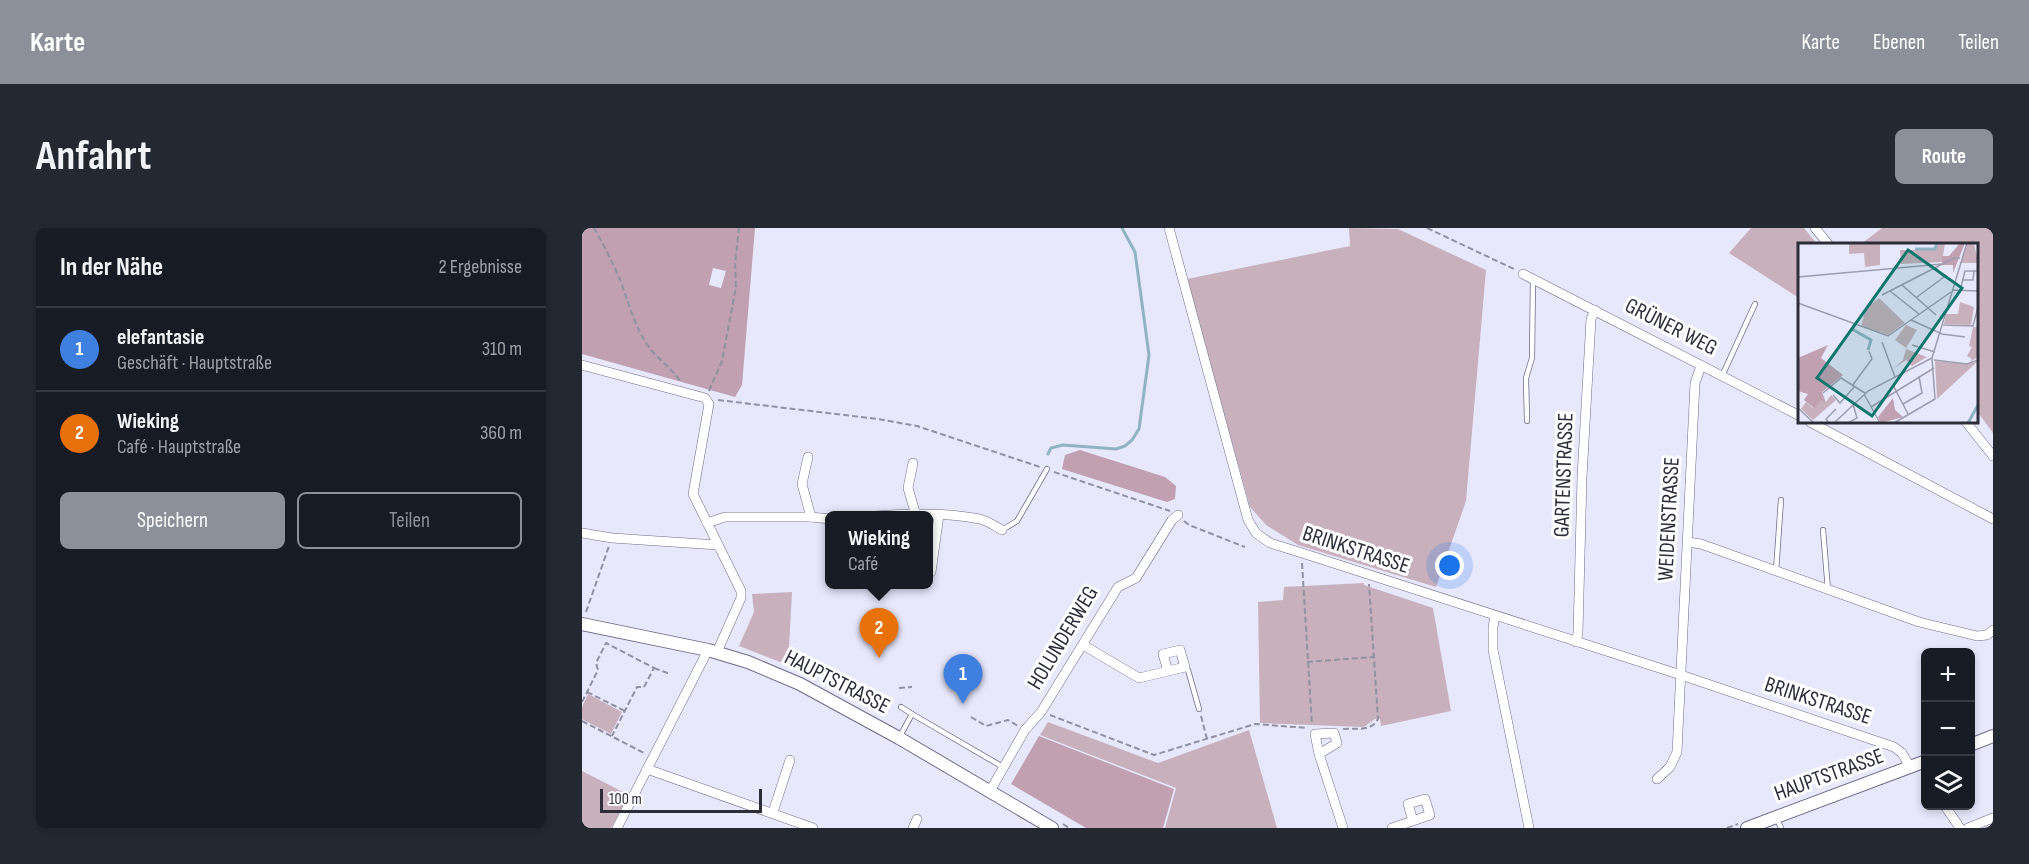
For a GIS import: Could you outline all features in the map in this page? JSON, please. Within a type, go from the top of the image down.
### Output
[{"type":"street","name":"BRINKSTRASSE","points":[[1169,228],[1248,520],[1256,533],[1270,543],[1681,675],[1894,747],[1902,753],[1910,767]]},
{"type":"street","points":[[1815,228],[1827,243]]},
{"type":"street","name":"GRÜNER WEG","points":[[1528,276],[1798,415]]},
{"type":"street","name":"GARTENSTRASSE","points":[[1576,642],[1583,455],[1591,319],[1595,310]]},
{"type":"street","points":[[582,365],[705,398],[709,404],[693,494],[741,591],[741,598],[653,757],[620,827]]},
{"type":"street","name":"WEIDENSTRASSE","points":[[1657,779],[1670,767],[1677,752],[1695,383],[1701,366]]},
{"type":"street","points":[[1812,423],[1993,519]]},
{"type":"street","points":[[1967,423],[1993,456]]},
{"type":"street","points":[[808,457],[802,484],[811,517]]},
{"type":"street","points":[[913,463],[909,488],[915,511]]},
{"type":"street","points":[[933,514],[982,520],[1002,530]]},
{"type":"street","points":[[933,564],[939,515]]},
{"type":"street","name":"HOLUNDERWEG","points":[[990,791],[1025,730],[1041,712],[1118,587],[1136,578],[1172,520],[1179,515]]},
{"type":"street","points":[[707,523],[725,517],[825,518]]},
{"type":"street","points":[[582,533],[612,538],[718,545]]},
{"type":"street","points":[[1688,542],[1701,544],[1919,622],[1977,636],[1987,635],[1993,630]]},
{"type":"street","points":[[1495,615],[1493,650],[1529,828]]},
{"type":"street","name":"HAUPTSTRASSE","points":[[584,618],[713,651],[748,662],[811,689],[1052,828]]},
{"type":"street","points":[[1083,645],[1139,678],[1185,667],[1180,650],[1163,654],[1168,671]]},
{"type":"street","points":[[1319,754],[1338,743],[1334,733],[1315,734],[1319,754],[1343,828]]},
{"type":"street","points":[[1975,743],[1993,736]]},
{"type":"street","points":[[773,812],[790,760]]},
{"type":"street","name":"HAUPTSTRASSE","points":[[1747,828],[1779,822],[1921,763]]},
{"type":"street","points":[[647,770],[773,812],[813,828]]},
{"type":"street","points":[[1948,810],[1960,828]]},
{"type":"street","points":[[1968,828],[1993,818]]},
{"type":"street","points":[[1392,828],[1413,821]]},
{"type":"lane","points":[[1527,422],[1526,378],[1532,358],[1528,276]]},
{"type":"lane","points":[[1722,376],[1755,304]]},
{"type":"lane","points":[[1002,530],[1017,521],[1047,469]]},
{"type":"lane","points":[[1776,570],[1781,500]]},
{"type":"lane","points":[[1823,530],[1828,590]]},
{"type":"lane","points":[[1185,667],[1188,670],[1199,709]]},
{"type":"lane","points":[[901,707],[1004,767]]},
{"type":"lane","points":[[899,738],[912,714]]},
{"type":"path","points":[[594,228],[620,282],[630,311],[649,347],[672,369],[688,394]]},
{"type":"path","points":[[739,228],[735,263],[736,287],[722,361],[705,398],[878,419],[917,426],[1167,509],[1179,515],[1189,525],[1245,547]]},
{"type":"path","points":[[1427,228],[1528,276]]},
{"type":"path","points":[[584,618],[612,538]]},
{"type":"path","points":[[1041,712],[1154,755],[1255,724],[1312,729],[1302,553]]},
{"type":"path","points":[[1334,733],[1338,729],[1369,728],[1378,719],[1368,586],[1371,575]]},
{"type":"path","points":[[582,702],[598,670],[596,663],[606,643],[670,674]]},
{"type":"path","points":[[1307,662],[1373,657]]},
{"type":"path","points":[[612,736],[637,687],[644,687],[654,668]]},
{"type":"path","points":[[899,688],[912,687]]},
{"type":"path","points":[[587,692],[625,711]]},
{"type":"path","points":[[1199,709],[1207,739]]},
{"type":"path","points":[[971,717],[986,726],[1008,720],[1025,730]]},
{"type":"path","points":[[582,721],[653,757]]},
{"type":"shaded area","points":[[582,228],[755,228],[742,385],[735,397],[582,354]],"holes":[[[713,268],[726,271],[721,288],[709,285]]]},
{"type":"shaded area","points":[[1349,228],[1398,229],[1486,270],[1466,501],[1436,587],[1298,545],[1266,525],[1250,507],[1187,279],[1350,246]]},
{"type":"shaded area","points":[[1751,228],[1804,228],[1816,243],[1798,243],[1798,297],[1729,253]]},
{"type":"shaded area","points":[[1882,228],[1990,228],[1993,233],[1993,433],[1978,412],[1978,243],[1862,243]]},
{"type":"shaded area","points":[[1080,450],[1165,477],[1176,486],[1175,499],[1167,502],[1062,469],[1065,455]]},
{"type":"shaded area","points":[[1364,583],[1364,585],[1433,608],[1451,711],[1381,726],[1380,719],[1375,719],[1364,727],[1260,723],[1258,602],[1283,600],[1284,587]]},
{"type":"shaded area","points":[[792,592],[788,665],[739,646],[754,612],[752,594]]},
{"type":"shaded area","points":[[588,694],[622,712],[611,734],[582,719],[582,707]]},
{"type":"shaded area","points":[[1048,722],[1158,763],[1249,730],[1277,828],[1165,828],[1176,788],[1040,735]]},
{"type":"shaded area","points":[[1039,736],[1174,789],[1163,828],[1086,828],[1011,784]]},
{"type":"shaded area","points":[[582,771],[629,795],[611,828],[582,828]]},
{"type":"waterway","points":[[1048,454],[1051,448],[1063,445],[1116,449],[1132,440],[1139,429],[1149,355],[1135,252],[1122,228]]},
{"type":"place","name":"Wieking","points":[[879,658]]},
{"type":"place","name":"elefantasie","points":[[963,704]]}]
